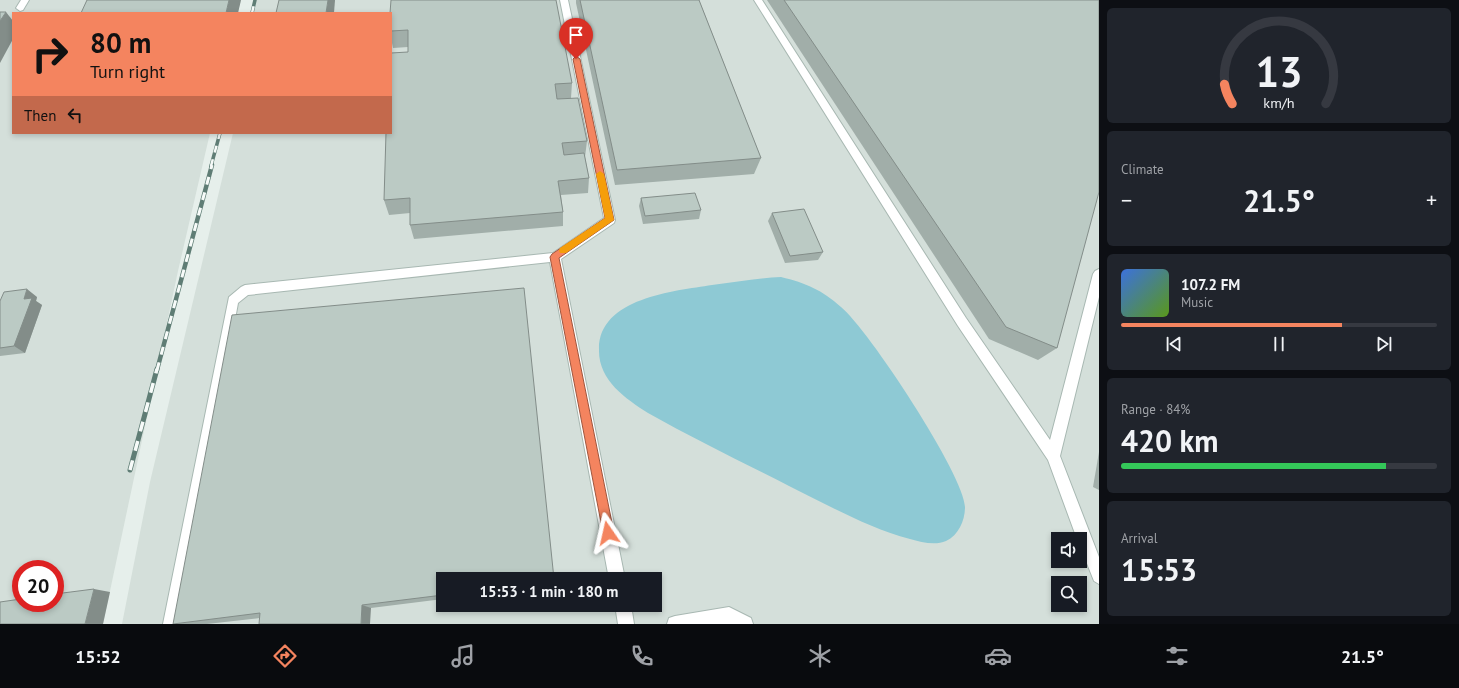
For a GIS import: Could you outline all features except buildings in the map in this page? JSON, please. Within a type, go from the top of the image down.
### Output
[{"type":"lane","points":[[20,8],[25,0]]},
{"type":"lane","points":[[171,624],[233,301],[245,290],[555,257],[610,220],[564,0]]},
{"type":"lane","points":[[758,0],[962,322],[1053,456],[1099,576]]},
{"type":"lane","points":[[555,257],[577,380],[616,572]]},
{"type":"lane","points":[[1053,456],[1099,274]]},
{"type":"lane","points":[[623,612],[626,624]]},
{"type":"lane","points":[[675,624],[729,615],[745,624]]},
{"type":"shaded area","points":[[0,0],[241,0],[238,12],[12,12],[12,134],[210,134],[178,271],[103,624],[0,624]]},
{"type":"shaded area","points":[[255,0],[1099,0],[1099,624],[122,624],[150,482],[233,134],[392,134],[392,12],[253,12]]},
{"type":"water","points":[[781,277],[813,288],[827,296],[841,307],[872,343],[913,404],[933,436],[961,490],[965,507],[964,517],[958,531],[951,538],[942,542],[928,543],[879,529],[848,516],[648,413],[630,401],[614,387],[603,370],[599,349],[602,332],[611,318],[625,308],[641,300],[678,290],[746,280]]},
{"type":"railway","points":[[252,12],[255,0]]},
{"type":"railway","points":[[211,166],[220,134]]},
{"type":"railway","points":[[157,370],[212,165]]},
{"type":"railway","points":[[130,470],[157,369]]},
{"type":"slow traffic","points":[[563,251],[610,220],[600,174]]},
{"type":"route","points":[[576,59],[610,220],[555,257],[577,380],[608,533]]}]
